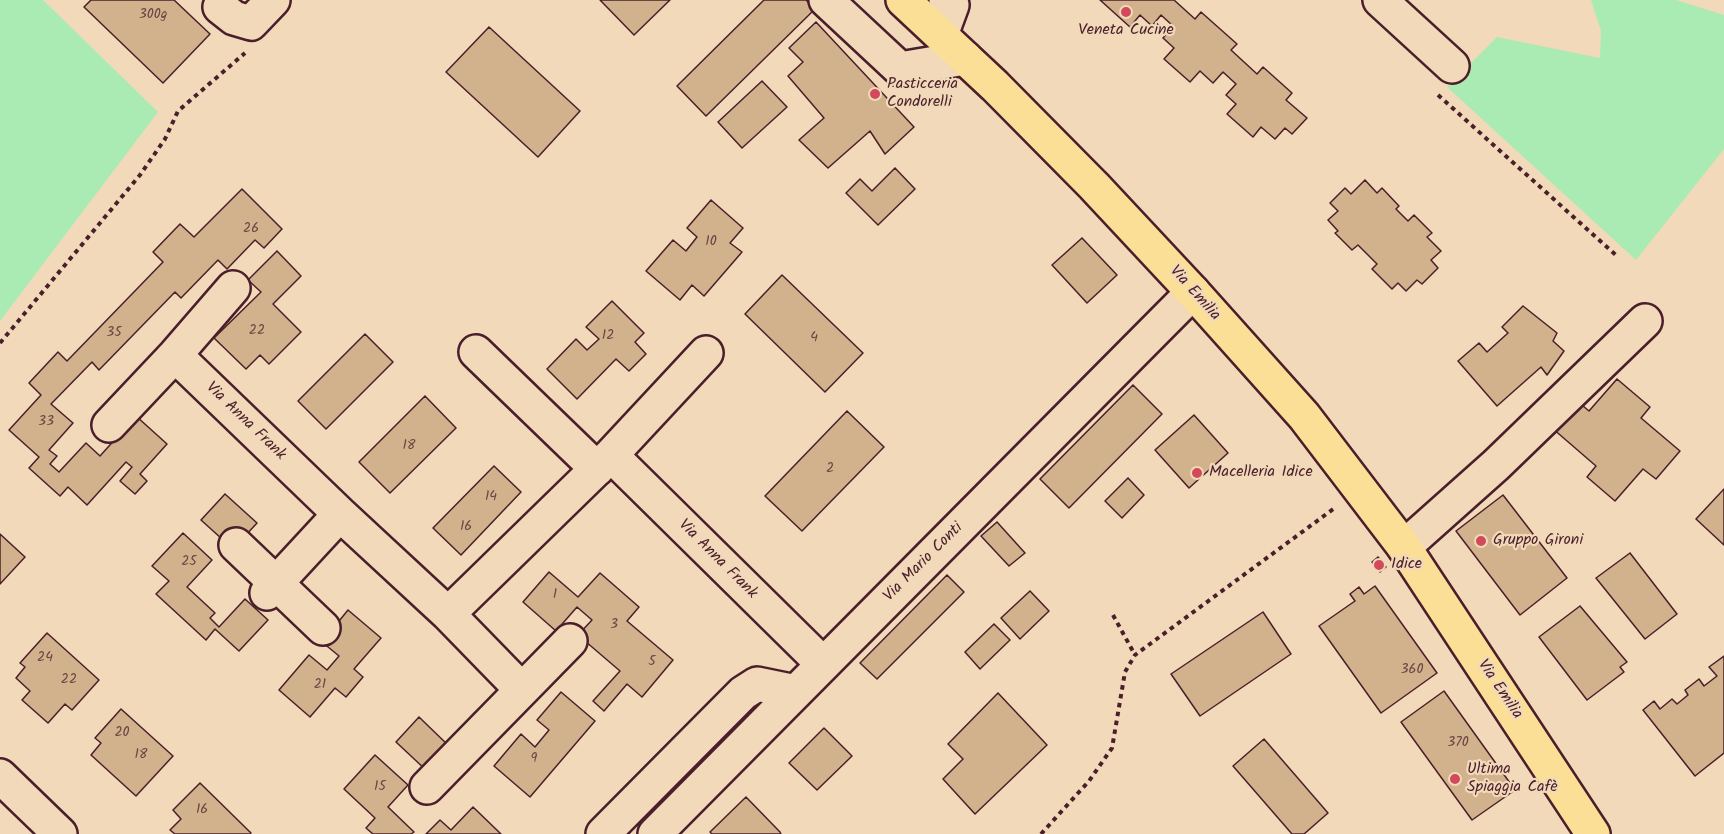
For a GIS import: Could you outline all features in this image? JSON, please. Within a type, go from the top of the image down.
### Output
[{"type":"main road","name":"Via Emilia","points":[[903,0],[1094,186],[1304,416],[1404,547],[1593,834]]},
{"type":"street","points":[[220,7],[234,18],[250,23],[273,0]]},
{"type":"street","points":[[826,0],[900,69],[965,58]]},
{"type":"street","points":[[941,35],[952,5],[946,0]]},
{"type":"street","points":[[1380,0],[1442,78]]},
{"type":"street","points":[[109,425],[175,355],[232,288]]},
{"type":"street","name":"Via Mario Conti","points":[[655,834],[1193,292]]},
{"type":"street","points":[[1404,547],[1496,465],[1645,321]]},
{"type":"street","name":"Via Anna Frank","points":[[476,352],[604,462],[823,664]]},
{"type":"street","points":[[448,614],[604,462],[706,353]]},
{"type":"street","name":"Via Anna Frank","points":[[175,355],[448,614],[521,688]]},
{"type":"street","points":[[272,588],[340,514]]},
{"type":"street","points":[[236,545],[272,588],[323,628]]},
{"type":"street","points":[[427,787],[521,688],[570,641]]},
{"type":"street","points":[[603,834],[742,693],[757,684],[795,692]]},
{"type":"street","points":[[0,776],[60,834]]},
{"type":"path","points":[[0,343],[140,175],[165,139],[178,111],[246,53],[250,23]]},
{"type":"path","points":[[1442,78],[1618,257]]},
{"type":"path","points":[[1041,834],[1089,781],[1112,748],[1125,672],[1135,655],[1360,489]]},
{"type":"path","points":[[1113,615],[1135,655]]},
{"type":"green space","points":[[0,0],[43,0],[158,112],[0,321]]},
{"type":"green space","points":[[1591,0],[1676,0],[1724,15],[1724,149],[1636,260],[1447,87],[1497,37],[1600,58],[1601,31]]},
{"type":"building","points":[[91,0],[174,0],[210,34],[163,83],[84,7]]},
{"type":"building","points":[[600,0],[670,0],[634,35]]},
{"type":"building","points":[[764,0],[806,0],[815,9],[706,116],[677,86]]},
{"type":"building","points":[[1100,0],[1174,0],[1195,19],[1201,12],[1237,44],[1231,50],[1257,74],[1263,67],[1292,93],[1286,100],[1307,118],[1292,134],[1285,128],[1275,139],[1261,127],[1253,137],[1227,114],[1236,104],[1226,95],[1236,84],[1223,72],[1213,83],[1200,71],[1190,82],[1164,59],[1174,48],[1163,38],[1173,26],[1161,15],[1152,26],[1140,15],[1130,27]]},
{"type":"building","points":[[816,22],[914,127],[885,154],[870,131],[828,168],[799,140],[824,118],[788,76],[803,62],[789,48]]},
{"type":"building","points":[[489,27],[580,111],[538,157],[446,72]]},
{"type":"building","points":[[762,81],[787,107],[742,148],[718,122]]},
{"type":"building","points":[[895,168],[915,189],[878,225],[846,193],[860,179],[872,191]]},
{"type":"building","points":[[1365,180],[1377,193],[1382,188],[1399,206],[1396,209],[1408,221],[1414,215],[1432,233],[1427,237],[1441,251],[1431,260],[1438,268],[1422,284],[1417,280],[1406,291],[1398,283],[1392,289],[1372,269],[1377,264],[1358,245],[1352,250],[1335,233],[1338,231],[1328,220],[1338,211],[1330,203],[1345,188],[1351,194]]},
{"type":"building","points":[[242,189],[282,229],[264,248],[255,240],[227,269],[218,260],[181,298],[175,292],[99,370],[92,362],[51,404],[73,423],[49,450],[57,456],[50,464],[59,472],[86,443],[100,456],[136,416],[167,444],[140,474],[147,481],[135,494],[120,481],[132,467],[126,462],[87,505],[68,487],[60,496],[29,468],[39,457],[9,430],[41,395],[29,383],[58,352],[67,361],[163,262],[153,252],[180,224],[194,237]]},
{"type":"building","points":[[711,200],[743,228],[730,243],[742,252],[704,296],[692,285],[680,300],[646,271],[673,240],[686,251],[697,237],[687,228]]},
{"type":"building","points":[[1082,238],[1117,275],[1087,303],[1052,265]]},
{"type":"building","points":[[277,251],[301,276],[273,304],[301,332],[269,364],[260,355],[246,369],[214,338],[261,292],[248,280]]},
{"type":"building","points":[[782,275],[863,353],[825,392],[745,314]]},
{"type":"building","points":[[612,301],[644,333],[635,342],[646,354],[629,371],[616,359],[577,399],[547,369],[576,339],[587,350],[599,339],[586,327]]},
{"type":"building","points":[[1523,306],[1557,333],[1553,341],[1564,351],[1547,375],[1541,367],[1497,406],[1458,361],[1479,343],[1487,352],[1508,333],[1502,327]]},
{"type":"building","points":[[365,334],[393,362],[326,429],[298,401]]},
{"type":"building","points":[[1617,379],[1650,407],[1641,418],[1680,451],[1656,479],[1643,469],[1615,501],[1587,477],[1596,466],[1552,428],[1576,400],[1589,411]]},
{"type":"building","points":[[1133,385],[1162,414],[1069,508],[1040,479]]},
{"type":"building","points":[[425,396],[456,428],[390,493],[359,462]]},
{"type":"building","points":[[847,411],[884,447],[802,531],[765,496]]},
{"type":"building","points":[[1194,415],[1228,453],[1189,488],[1155,450]]},
{"type":"building","points":[[494,466],[521,492],[461,555],[433,528]]},
{"type":"building","points":[[1128,478],[1144,495],[1122,518],[1105,501]]},
{"type":"building","points":[[1724,489],[1724,545],[1696,519]]},
{"type":"building","points":[[225,494],[257,523],[233,549],[201,520]]},
{"type":"building","points":[[1503,495],[1567,578],[1520,615],[1456,531]]},
{"type":"building","points":[[997,522],[1025,553],[1009,566],[981,536]]},
{"type":"building","points":[[183,533],[212,560],[187,587],[215,613],[210,618],[219,627],[245,599],[268,620],[239,651],[215,629],[206,640],[156,594],[169,581],[152,566]]},
{"type":"building","points":[[0,534],[25,557],[0,584]]},
{"type":"building","points":[[1630,553],[1677,614],[1645,639],[1596,578]]},
{"type":"building","name":"Idice","points":[[1378,557],[1386,567],[1380,572],[1372,562]]},
{"type":"building","points":[[549,572],[578,597],[600,573],[639,607],[627,621],[673,660],[642,697],[627,684],[604,711],[593,701],[620,671],[578,635],[592,620],[577,607],[556,631],[523,602]]},
{"type":"building","points":[[947,575],[964,592],[877,679],[860,663]]},
{"type":"building","points":[[1375,586],[1437,673],[1381,713],[1319,626],[1355,601],[1350,594],[1359,587],[1364,594]]},
{"type":"building","points":[[1030,591],[1049,611],[1020,639],[1001,618]]},
{"type":"building","points":[[1580,606],[1627,662],[1620,667],[1624,672],[1587,700],[1539,637]]},
{"type":"building","points":[[348,610],[381,638],[354,669],[363,677],[346,697],[335,688],[310,717],[279,690],[309,655],[327,670],[339,656],[322,642]]},
{"type":"building","points":[[1263,612],[1291,654],[1200,716],[1171,674]]},
{"type":"building","points":[[994,624],[1010,640],[980,669],[965,652]]},
{"type":"building","points":[[47,633],[99,680],[72,710],[65,704],[48,723],[22,700],[30,691],[16,678],[25,667],[20,663]]},
{"type":"building","points":[[1724,656],[1724,753],[1695,776],[1643,710],[1654,701],[1660,709],[1672,699],[1677,704],[1688,695],[1685,690],[1699,679],[1704,686],[1717,676],[1709,667]]},
{"type":"building","points":[[1444,691],[1515,790],[1472,820],[1401,722]]},
{"type":"building","points":[[561,692],[595,721],[530,797],[494,766],[521,734],[535,747],[549,730],[537,720]]},
{"type":"building","points":[[998,693],[1047,745],[975,814],[943,779],[963,759],[948,744]]},
{"type":"building","points":[[121,709],[173,756],[136,796],[91,755],[101,743],[95,738]]},
{"type":"building","points":[[419,717],[450,747],[427,771],[396,742]]},
{"type":"building","points":[[824,728],[852,756],[817,790],[789,763]]},
{"type":"building","points":[[1264,739],[1328,813],[1304,834],[1292,834],[1233,766]]},
{"type":"building","points":[[375,755],[408,785],[388,807],[414,832],[411,834],[373,834],[366,828],[375,818],[344,789]]},
{"type":"building","points":[[200,783],[250,834],[175,834],[170,830],[181,819],[173,810]]},
{"type":"building","points":[[746,797],[781,834],[712,834],[710,832]]},
{"type":"building","points":[[473,807],[501,834],[426,834],[440,820],[451,830]]},
{"type":"place","name":"Veneta Cucine","points":[[1126,12]]},
{"type":"place","name":"Pasticceria Condorelli","points":[[875,94]]},
{"type":"place","name":"Macelleria Idice","points":[[1197,473]]},
{"type":"place","name":"Gruppo Gironi","points":[[1481,541]]},
{"type":"place","name":"Idice","points":[[1379,565]]},
{"type":"place","name":"Ultima Spiaggia Cafè","points":[[1455,779]]}]
